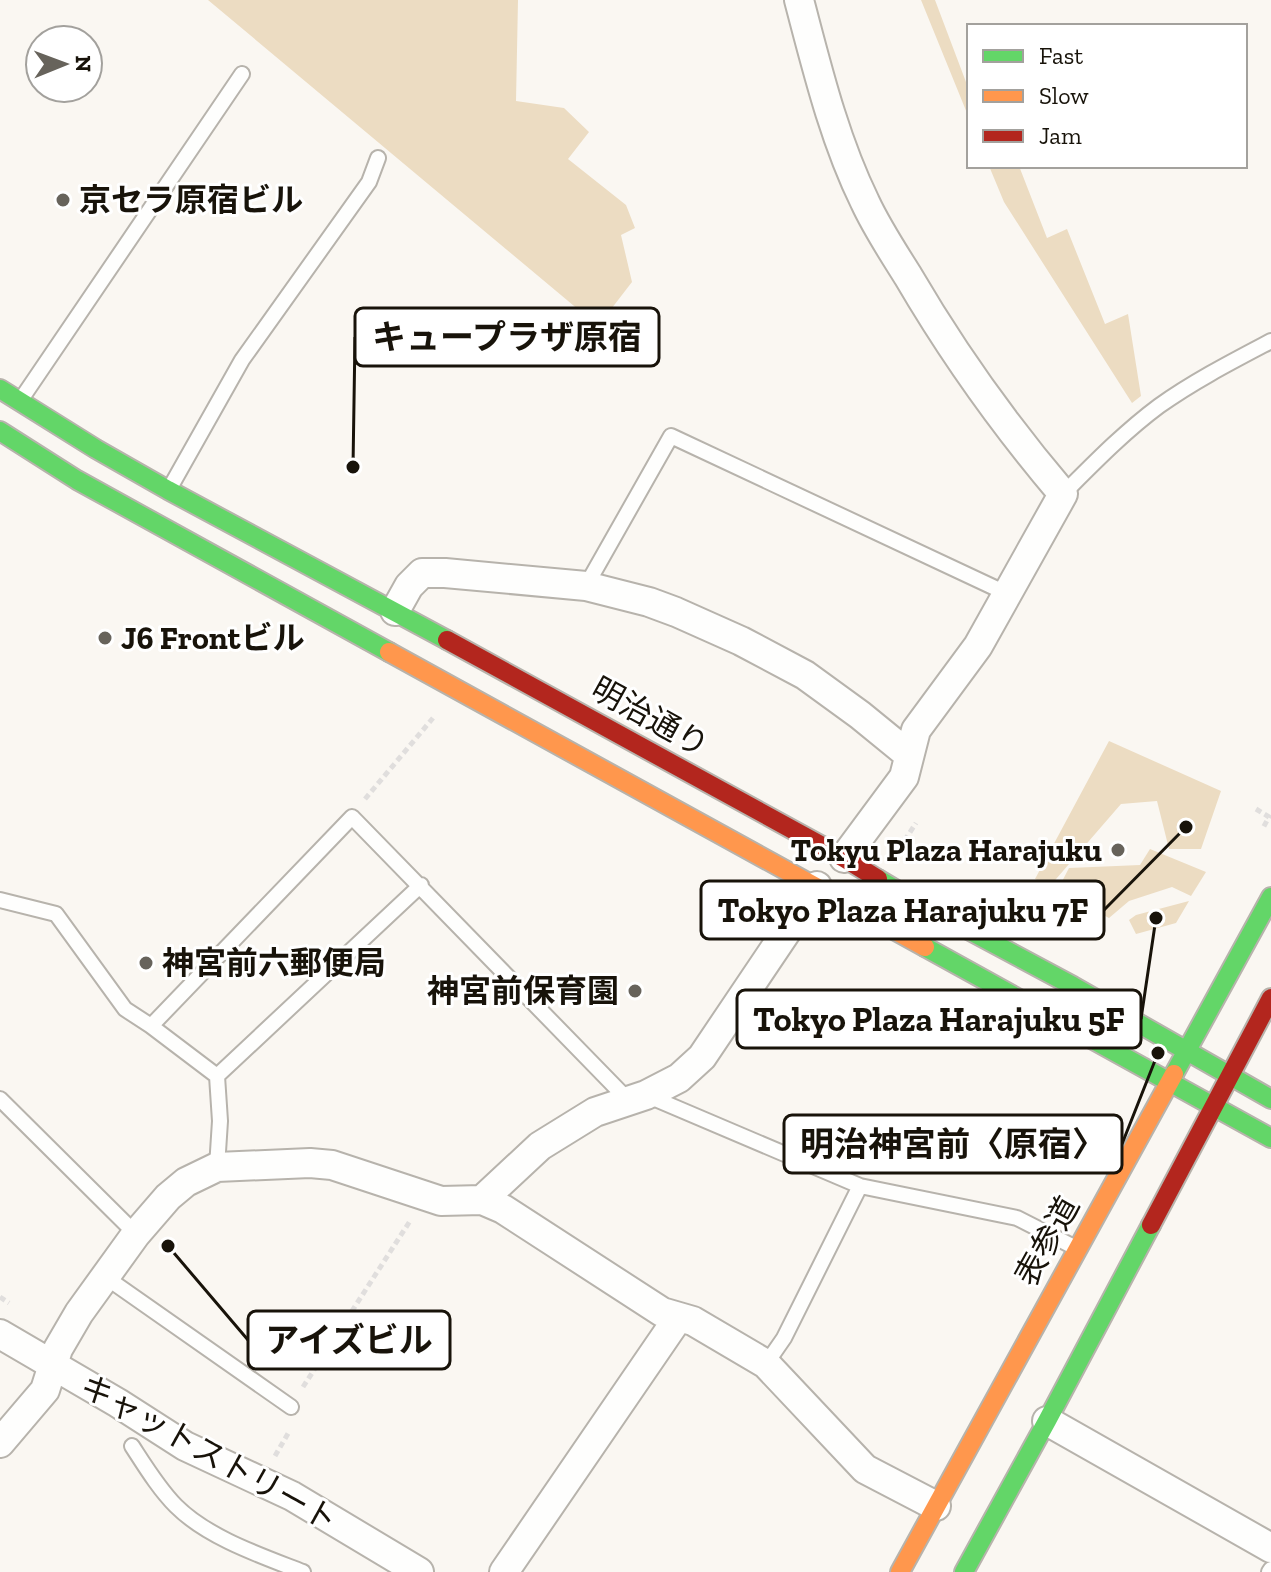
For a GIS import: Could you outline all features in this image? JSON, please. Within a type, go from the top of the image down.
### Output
[{"type":"main road","name":"明治通り","points":[[0,389],[168,490],[844,858],[920,904],[1073,986],[1271,1099]]},
{"type":"main road","points":[[0,431],[77,480],[1271,1138]]},
{"type":"main road","name":"表参道","points":[[900,1572],[1271,897]]},
{"type":"main road","points":[[964,1572],[1271,998]]},
{"type":"street","points":[[799,0],[840,142],[865,203],[940,331],[1028,453],[1063,494],[978,646],[916,730],[904,777],[844,858]]},
{"type":"street","points":[[395,611],[409,586],[422,573],[586,586],[649,602],[741,641],[805,675],[909,755]]},
{"type":"street","points":[[482,1200],[540,1146],[595,1112],[638,1098],[679,1078],[702,1057],[817,886]]},
{"type":"street","points":[[0,1443],[45,1390],[58,1349],[104,1276],[168,1197],[186,1182],[217,1167],[310,1163],[332,1165],[441,1201],[482,1200],[503,1209],[662,1312],[693,1321],[766,1364],[865,1469],[936,1506]]},
{"type":"street","points":[[504,1572],[678,1318]]},
{"type":"street","name":"キャットストリート","points":[[0,1334],[185,1446],[292,1496],[419,1572]]},
{"type":"street","points":[[1047,1421],[1271,1548]]},
{"type":"lane","points":[[20,402],[242,74]]},
{"type":"lane","points":[[168,490],[242,360],[369,182],[378,158]]},
{"type":"lane","points":[[1063,494],[1106,451],[1158,407],[1215,370],[1271,341]]},
{"type":"lane","points":[[586,586],[671,436],[1008,594]]},
{"type":"lane","points":[[151,1026],[352,817],[638,1098],[860,1186],[1017,1218],[1077,1248]]},
{"type":"lane","points":[[217,1076],[421,885]]},
{"type":"lane","points":[[0,900],[56,914],[125,1009],[217,1076],[220,1121],[217,1167]]},
{"type":"lane","points":[[0,1099],[136,1234]]},
{"type":"lane","points":[[766,1364],[784,1338],[860,1186]]},
{"type":"lane","points":[[104,1276],[291,1407]]},
{"type":"lane","points":[[132,1446],[175,1505],[196,1523],[220,1537],[303,1572]]},
{"type":"path","points":[[352,817],[439,711]]},
{"type":"path","points":[[1256,809],[1269,817],[1263,828]]},
{"type":"path","points":[[897,851],[916,823]]},
{"type":"path","points":[[268,1468],[297,1419],[291,1407],[426,1196]]},
{"type":"shaded area","points":[[208,0],[518,0],[516,101],[564,108],[589,132],[568,159],[626,205],[635,228],[621,235],[632,282],[598,326]]},
{"type":"shaded area","points":[[921,0],[935,0],[967,85],[967,113]]},
{"type":"shaded area","points":[[990,168],[1020,168],[1047,238],[1067,229],[1105,324],[1128,314],[1141,396],[1132,403],[1004,202]]},
{"type":"shaded area","points":[[1109,741],[1221,791],[1201,849],[1169,849],[1157,801],[1121,804],[1050,886],[1035,879]]},
{"type":"shaded area","points":[[1150,849],[1206,872],[1191,896],[1172,887],[1129,901],[1109,918],[1057,891],[1069,868],[1140,865]]},
{"type":"shaded area","points":[[1189,901],[1176,923],[1136,934],[1129,920],[1136,915]]},
{"type":"traffic: fast","points":[[0,389],[168,490],[447,640]]},
{"type":"traffic: fast","points":[[0,431],[77,480],[389,652]]},
{"type":"traffic: fast","points":[[878,879],[1271,1099]]},
{"type":"traffic: fast","points":[[1174,1074],[1271,897]]},
{"type":"traffic: fast","points":[[925,947],[1271,1138]]},
{"type":"traffic: fast","points":[[964,1572],[1151,1225]]},
{"type":"traffic: slow","points":[[389,652],[925,947]]},
{"type":"traffic: slow","points":[[900,1572],[1174,1074]]},
{"type":"traffic: jam","points":[[447,640],[878,879]]},
{"type":"traffic: jam","points":[[1151,1225],[1271,998]]},
{"type":"place","name":"京セラ原宿ビル","points":[[63,200]]},
{"type":"place","name":"キュープラザ原宿","points":[[353,467]]},
{"type":"place","name":"J6 Frontビル","points":[[105,638]]},
{"type":"place","name":"Tokyo Plaza Harajuku 7F","points":[[1186,827]]},
{"type":"place","name":"Tokyu Plaza Harajuku","points":[[1118,850]]},
{"type":"place","name":"Tokyo Plaza Harajuku 5F","points":[[1156,918]]},
{"type":"place","name":"神宮前六郵便局","points":[[146,963]]},
{"type":"place","name":"神宮前保育園","points":[[635,991]]},
{"type":"place","name":"明治神宮前〈原宿〉","points":[[1158,1053]]},
{"type":"place","name":"アイズビル","points":[[168,1246]]}]
